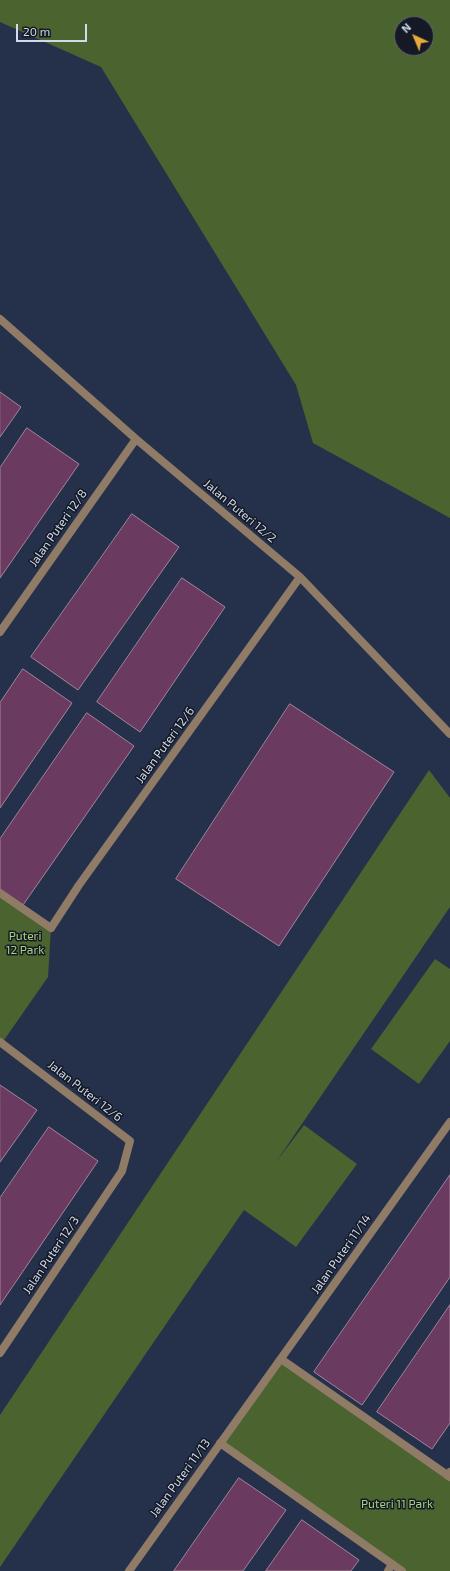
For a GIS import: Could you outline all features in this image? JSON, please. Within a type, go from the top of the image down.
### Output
[{"type":"street","name":"Jalan Puteri 12/2","points":[[0,319],[136,439],[300,577],[450,734]]},
{"type":"street","name":"Jalan Puteri 12/8","points":[[0,632],[136,439]]},
{"type":"street","name":"Jalan Puteri 12/6","points":[[0,893],[51,928],[79,885],[300,577]]},
{"type":"street","name":"Jalan Puteri 12/6","points":[[0,1042],[130,1141],[122,1171]]},
{"type":"street","name":"Jalan Puteri 11/14","points":[[252,1400],[450,1122]]},
{"type":"street","name":"Jalan Puteri 12/3","points":[[0,1353],[122,1171]]},
{"type":"street","points":[[281,1359],[449,1475]]},
{"type":"street","name":"Jalan Puteri 11/13","points":[[129,1571],[252,1400]]},
{"type":"street","points":[[220,1443],[390,1568],[402,1571]]},
{"type":"green space","points":[[0,0],[450,0],[450,518],[313,443],[296,385],[101,67],[0,22]]},
{"type":"green space","points":[[429,770],[450,798],[450,907],[276,1162],[304,1125],[357,1164],[296,1247],[244,1210],[0,1567],[0,1415]]},
{"type":"green space","name":"Puteri 12 Park","points":[[0,893],[51,928],[48,977],[2,1043],[0,1042]]},
{"type":"green space","points":[[435,959],[450,969],[450,1041],[419,1084],[371,1049]]},
{"type":"green space","name":"Puteri 11 Park","points":[[281,1359],[450,1477],[450,1571],[402,1571],[220,1443]]},
{"type":"building","points":[[0,392],[21,407],[0,437]]},
{"type":"building","points":[[27,428],[79,464],[0,578],[0,468]]},
{"type":"building","points":[[132,514],[179,547],[78,690],[31,657]]},
{"type":"building","points":[[182,578],[225,607],[140,732],[97,702]]},
{"type":"building","points":[[23,669],[72,703],[0,808],[0,703]]},
{"type":"building","points":[[290,704],[394,772],[279,946],[176,879]]},
{"type":"building","points":[[87,713],[134,746],[23,905],[0,889],[0,839]]},
{"type":"building","points":[[0,1085],[37,1110],[0,1162]]},
{"type":"building","points":[[49,1127],[98,1161],[0,1305],[0,1198]]},
{"type":"building","points":[[450,1175],[450,1277],[362,1405],[314,1372]]},
{"type":"building","points":[[450,1305],[450,1423],[432,1449],[377,1412]]},
{"type":"building","points":[[239,1478],[286,1510],[243,1571],[174,1571]]},
{"type":"building","points":[[302,1520],[359,1560],[351,1571],[266,1571]]}]
